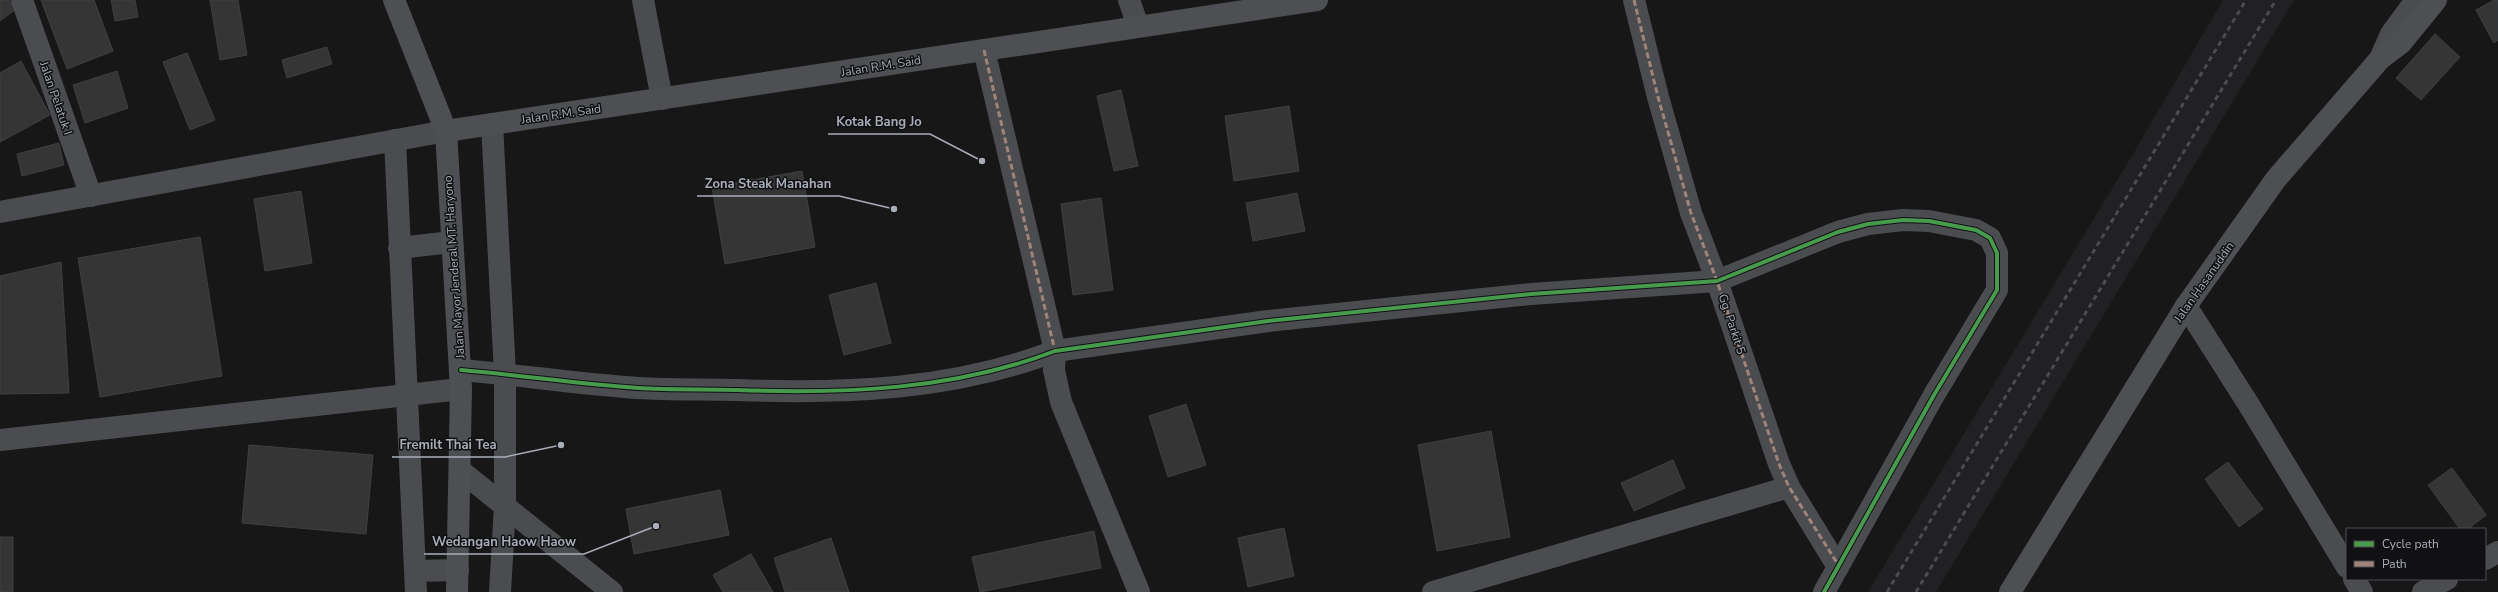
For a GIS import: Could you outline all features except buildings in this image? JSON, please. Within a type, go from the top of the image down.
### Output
[{"type":"main road","name":"Jalan Mayor Jenderal MT. Haryono","points":[[394,0],[446,131],[461,379],[461,471],[457,592]]},
{"type":"main road","name":"Jalan R.M. Said","points":[[446,131],[1317,0]]},
{"type":"main road","name":"Jalan Hasanuddin","points":[[2010,592],[2186,306],[2276,179],[2380,59],[2401,43],[2436,0]]},
{"type":"street","name":"Jalan Pelatuk I","points":[[22,0],[90,196]]},
{"type":"street","points":[[643,0],[662,99]]},
{"type":"street","points":[[1130,0],[1138,26]]},
{"type":"street","name":"Gg. Parkit 5","points":[[1634,0],[1658,97],[1692,213],[1717,281],[1779,464],[1789,487],[1838,567]]},
{"type":"street","points":[[2380,59],[2391,34],[2416,0]]},
{"type":"street","points":[[984,50],[1055,351],[1054,370],[1061,402],[1139,592]]},
{"type":"street","points":[[492,124],[505,374],[505,506],[500,592]]},
{"type":"street","points":[[0,212],[446,131]]},
{"type":"street","points":[[395,140],[416,592]]},
{"type":"street","points":[[0,440],[406,394],[461,379],[505,374],[638,388],[804,392],[866,391],[913,385],[1024,363],[1055,351],[1268,321],[1532,294],[1717,281],[1838,232],[1868,224],[1903,220],[1929,221],[1976,230],[1990,238],[1997,253],[1997,290],[1934,395],[1824,592]]},
{"type":"street","points":[[400,248],[452,242]]},
{"type":"street","points":[[2186,306],[2249,405],[2346,565]]},
{"type":"street","points":[[461,471],[612,592]]},
{"type":"street","points":[[1433,592],[1789,487]]},
{"type":"street","points":[[2486,558],[2498,552]]},
{"type":"street","points":[[416,571],[458,570]]},
{"type":"street","points":[[2355,580],[2362,592]]},
{"type":"street","points":[[2423,592],[2445,580]]},
{"type":"shaded area","points":[[2223,0],[2294,0],[1936,592],[1868,592],[2130,159]]},
{"type":"railway","points":[[1887,592],[2246,0]]},
{"type":"railway","points":[[1916,592],[2276,0]]},
{"type":"marked path","points":[[1634,0],[1658,97],[1691,213],[1717,281],[1779,464],[1789,487],[1839,566]]},
{"type":"marked path","points":[[984,50],[1055,351]]},
{"type":"cycle path","points":[[461,370],[650,389],[818,391],[899,387],[938,382],[978,374],[1017,364],[1055,351],[1268,321],[1531,294],[1717,281],[1838,232],[1868,224],[1903,220],[1929,221],[1976,230],[1990,238],[1997,253],[1997,290],[1934,395],[1824,592]]},
{"type":"place","name":"Kotak Bang Jo","points":[[982,161]]},
{"type":"place","name":"Zona Steak Manahan","points":[[894,209]]},
{"type":"place","name":"Fremilt Thai Tea","points":[[561,445]]},
{"type":"place","name":"Wedangan Haow Haow","points":[[656,526]]}]
